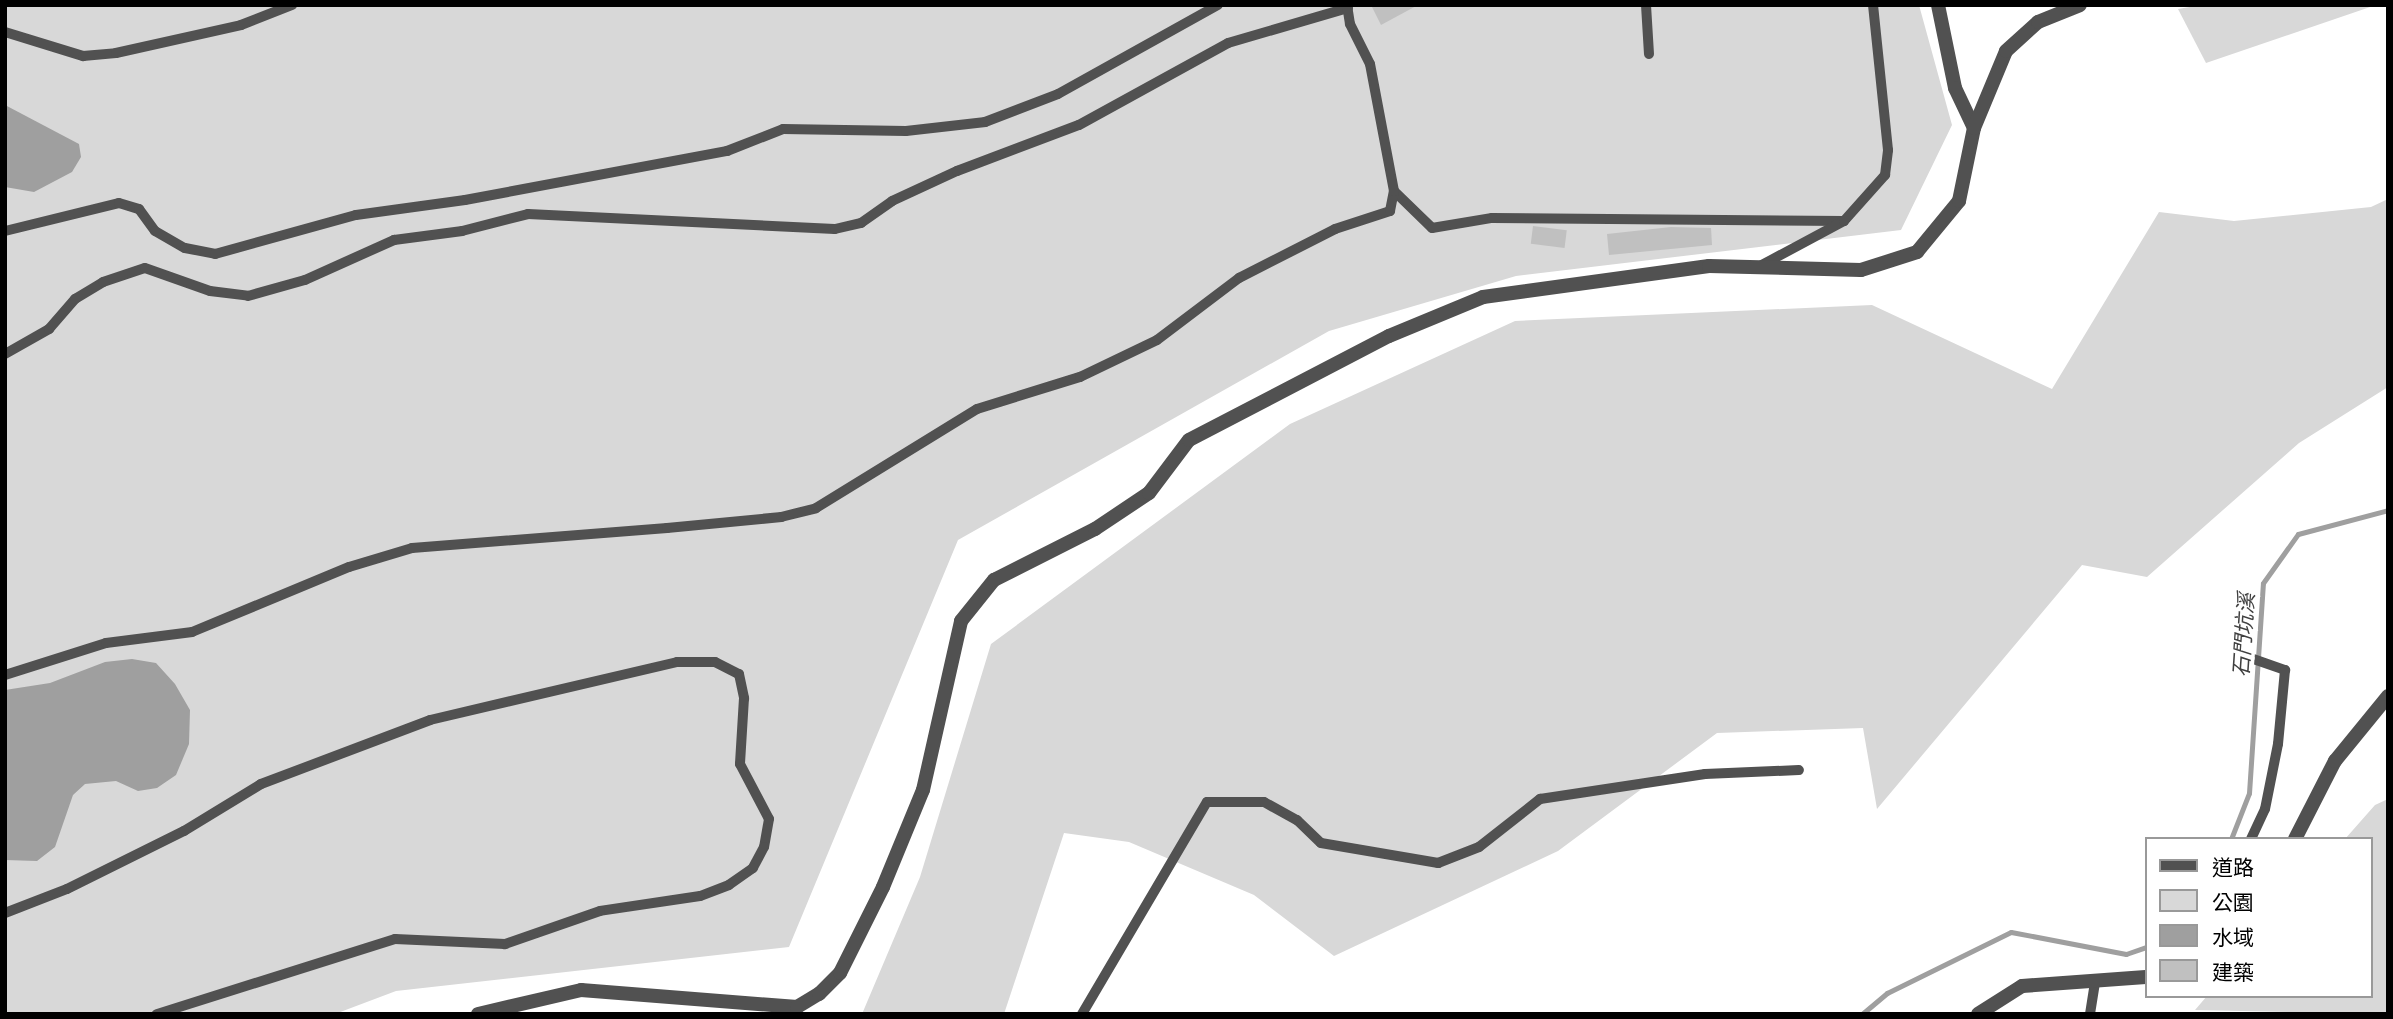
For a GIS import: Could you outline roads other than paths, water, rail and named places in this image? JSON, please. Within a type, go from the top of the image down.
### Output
[{"type":"street","points":[[1938,5],[1955,88],[1974,128]]},
{"type":"street","points":[[478,1014],[581,990],[802,1010],[840,973],[883,887],[923,790],[961,621],[994,580],[1095,529],[1149,493],[1189,440],[1389,335],[1483,297],[1709,266],[1861,270],[1917,253],[1959,201],[1974,128],[2006,51],[2038,22],[2080,5]]},
{"type":"street","points":[[2296,837],[2335,761],[2388,696]]},
{"type":"street","points":[[1978,1014],[2022,986],[2095,984],[2144,977]]},
{"type":"lane","points":[[5,32],[83,56],[116,53],[241,24],[292,5]]},
{"type":"lane","points":[[5,231],[119,203],[139,209],[155,231],[185,248],[215,254],[356,215],[465,201],[727,150],[783,130],[906,131],[985,122],[1058,94],[1218,5]]},
{"type":"lane","points":[[1646,5],[1649,54]]},
{"type":"lane","points":[[1758,267],[1844,221],[1885,175],[1888,150],[1873,5]]},
{"type":"lane","points":[[5,354],[49,329],[75,299],[103,282],[145,268],[211,291],[248,296],[305,280],[394,240],[462,231],[528,214],[835,229],[861,223],[892,201],[957,172],[1079,125],[1228,43],[1348,7],[1350,24],[1370,64],[1394,191],[1390,211],[1335,229],[1239,278],[1157,340],[1080,377],[977,409],[816,508],[780,517],[412,548],[349,567],[192,632],[106,643],[5,675]]},
{"type":"lane","points":[[1394,191],[1432,228],[1492,218],[1844,221]]},
{"type":"lane","points":[[2239,654],[2285,670],[2278,744],[2265,809],[2253,837]]},
{"type":"lane","points":[[5,913],[67,889],[184,831],[261,784],[430,720],[677,662],[715,662],[738,674],[744,698],[740,764],[769,819],[764,847],[753,868],[729,885],[699,896],[600,911],[505,944],[395,939],[157,1014]]},
{"type":"lane","points":[[1082,1014],[1207,802],[1264,802],[1297,820],[1321,843],[1438,863],[1479,847],[1540,800],[1704,774],[1799,770]]},
{"type":"lane","points":[[2090,1014],[2095,984]]},
{"type":"water","points":[[5,105],[79,144],[81,157],[72,172],[34,192],[5,187]]},
{"type":"water","points":[[132,659],[156,663],[175,684],[190,710],[189,744],[176,775],[157,788],[138,791],[116,781],[85,784],[73,795],[55,847],[37,861],[5,860],[5,690],[50,683],[105,662]]},
{"type":"waterway","name":"石門坑溪","points":[[2232,837],[2249,793],[2263,583],[2298,534],[2388,510]]},
{"type":"waterway","name":"石門坑溪","points":[[1862,1014],[1887,993],[2011,932],[2126,954],[2144,948]]}]
